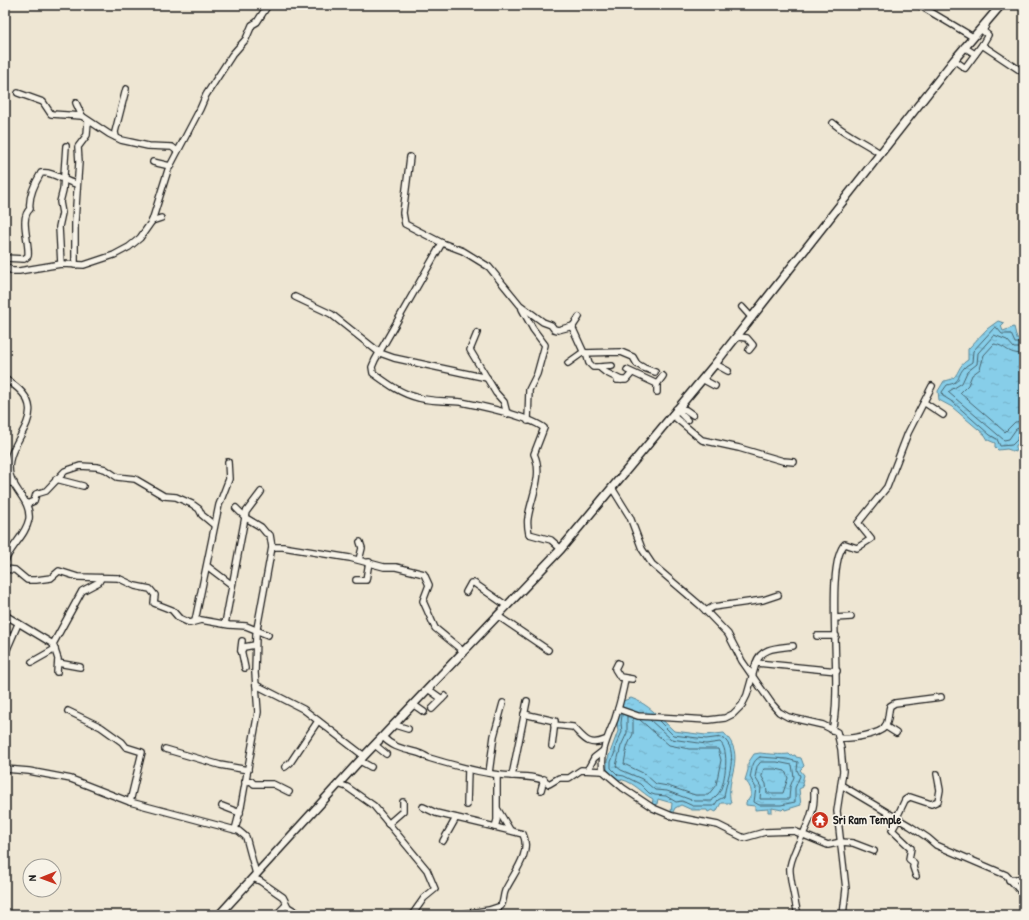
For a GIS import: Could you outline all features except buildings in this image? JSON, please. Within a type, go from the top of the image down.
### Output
[{"type":"street","points":[[5,273],[12,270],[26,270],[61,264],[84,265],[129,248],[140,238],[152,221],[176,151],[200,109],[212,84],[246,39],[252,25],[257,22],[268,5]]},
{"type":"street","points":[[919,5],[973,37]]},
{"type":"street","points":[[219,915],[362,758],[561,549],[715,364],[954,60],[1001,5]]},
{"type":"street","points":[[954,60],[965,68],[988,35],[983,30],[986,26],[984,24]]},
{"type":"street","points":[[982,45],[1024,73]]},
{"type":"street","points":[[964,48],[975,54]]},
{"type":"street","points":[[116,137],[115,132],[126,89]]},
{"type":"street","points":[[18,93],[43,102],[51,114],[82,116],[116,137],[137,144],[172,147],[176,151]]},
{"type":"street","points":[[76,103],[82,116]]},
{"type":"street","points":[[75,265],[75,221],[79,162],[78,147],[87,135],[88,120]]},
{"type":"street","points":[[833,123],[860,142],[869,145],[881,154]]},
{"type":"street","points":[[61,264],[59,228],[62,213],[60,202],[64,181],[66,146]]},
{"type":"street","points":[[410,157],[403,213],[404,224],[442,243],[463,251],[489,267],[520,306],[545,346],[537,374],[529,390],[528,421]]},
{"type":"street","points":[[153,162],[170,166]]},
{"type":"street","points":[[5,258],[24,258],[28,256],[29,248],[26,217],[27,211],[30,209],[29,203],[32,193],[41,173],[50,173],[64,181],[77,184]]},
{"type":"street","points":[[152,221],[161,218]]},
{"type":"street","points":[[442,243],[372,367],[373,373],[395,390],[418,398],[462,403],[507,414],[544,428],[534,454],[538,464],[538,472],[527,520],[529,534],[552,540],[561,549]]},
{"type":"street","points":[[120,252],[127,257]]},
{"type":"street","points":[[5,265],[12,270]]},
{"type":"street","points":[[295,297],[341,320],[380,353],[394,358],[488,378]]},
{"type":"street","points":[[520,306],[543,322],[548,322],[554,329],[558,330],[573,326],[579,317]]},
{"type":"street","points":[[742,307],[752,318]]},
{"type":"street","points":[[573,326],[577,341],[585,353],[589,363],[593,367],[612,366]]},
{"type":"street","points":[[477,333],[470,350],[504,402],[507,414]]},
{"type":"street","points":[[734,340],[739,337],[747,338],[753,345],[749,350]]},
{"type":"street","points":[[568,363],[574,357],[585,353],[621,352],[634,357],[638,364],[655,372]]},
{"type":"street","points":[[715,364],[728,371]]},
{"type":"street","points":[[599,367],[619,380],[626,380],[630,372],[658,384]]},
{"type":"street","points":[[657,392],[658,384],[663,376]]},
{"type":"street","points":[[5,379],[17,386],[26,398],[30,410],[28,422],[14,448],[10,460],[10,474],[27,504],[29,518],[26,528],[5,561]]},
{"type":"street","points":[[702,379],[715,386]]},
{"type":"street","points":[[832,730],[837,695],[835,577],[843,546],[849,544],[857,548],[871,539],[858,523],[887,487],[908,434],[925,403],[932,386]]},
{"type":"street","points":[[925,403],[942,415]]},
{"type":"street","points":[[675,412],[681,409],[686,410],[693,415]]},
{"type":"street","points":[[675,412],[687,420]]},
{"type":"street","points":[[675,412],[702,440],[739,448],[783,461],[794,462]]},
{"type":"street","points":[[195,622],[218,505],[229,479],[228,462]]},
{"type":"street","points":[[27,504],[34,501],[36,494],[46,491],[65,471],[80,466],[97,467],[105,469],[117,477],[135,479],[164,496],[176,497],[192,504],[200,509],[202,515],[214,525]]},
{"type":"street","points":[[56,479],[83,486]]},
{"type":"street","points":[[5,483],[14,482]]},
{"type":"street","points":[[612,488],[630,517],[641,545],[652,564],[706,611],[728,634],[752,676],[779,712],[788,717],[823,725],[837,732],[843,771],[837,811],[846,889],[843,915]]},
{"type":"street","points":[[225,624],[249,506],[261,492]]},
{"type":"street","points":[[235,830],[240,813],[258,712],[255,645],[256,630],[272,547],[270,535],[266,534],[261,527],[246,518],[236,508]]},
{"type":"street","points":[[359,560],[362,548],[360,542]]},
{"type":"street","points":[[272,547],[283,547],[359,560],[384,567],[396,567],[426,575],[429,585],[423,601],[433,625],[445,637],[463,651]]},
{"type":"street","points":[[356,580],[366,580],[370,562]]},
{"type":"street","points":[[207,566],[232,585]]},
{"type":"street","points":[[5,569],[15,570],[27,580],[51,578],[59,570],[78,577],[118,578],[135,586],[150,589],[155,595],[154,603],[172,610],[179,618],[190,623],[201,620],[246,626],[268,634]]},
{"type":"street","points":[[32,662],[48,654],[54,646],[82,591],[99,582],[101,578]]},
{"type":"street","points":[[466,592],[471,583],[474,582],[507,606]]},
{"type":"street","points":[[706,611],[713,607],[764,600],[778,595]]},
{"type":"street","points":[[5,615],[54,646],[58,663],[57,672]]},
{"type":"street","points":[[498,616],[548,650]]},
{"type":"street","points":[[835,618],[851,617]]},
{"type":"street","points":[[5,654],[18,624]]},
{"type":"street","points":[[817,636],[836,636]]},
{"type":"street","points":[[242,641],[241,651],[245,668]]},
{"type":"street","points":[[241,651],[244,646],[255,645]]},
{"type":"street","points":[[618,710],[638,716],[719,720],[733,714],[742,705],[747,695],[756,663],[763,652],[793,646]]},
{"type":"street","points":[[58,663],[80,667]]},
{"type":"street","points":[[618,663],[615,669],[620,677],[632,679]]},
{"type":"street","points":[[756,663],[837,671]]},
{"type":"street","points":[[603,770],[603,751],[618,710],[625,679]]},
{"type":"street","points":[[256,685],[303,709],[371,767]]},
{"type":"street","points":[[428,689],[444,698],[432,709]]},
{"type":"street","points":[[839,738],[853,738],[872,734],[885,726],[890,706],[895,703],[941,697]]},
{"type":"street","points":[[512,776],[527,701]]},
{"type":"street","points":[[489,773],[494,736],[503,703]]},
{"type":"street","points":[[414,705],[424,712]]},
{"type":"street","points":[[68,711],[101,727],[122,742],[126,747],[142,752],[130,802]]},
{"type":"street","points":[[524,714],[552,719],[555,721],[552,746]]},
{"type":"street","points":[[285,767],[318,721]]},
{"type":"street","points":[[395,725],[408,729]]},
{"type":"street","points":[[554,725],[573,727],[582,737],[593,743],[606,740]]},
{"type":"street","points":[[885,726],[896,733]]},
{"type":"street","points":[[382,737],[392,745],[401,749],[423,754],[429,758],[468,769],[497,775],[544,780],[549,784],[559,778],[569,778],[578,771],[588,769],[603,770],[630,794],[653,808],[672,816],[718,825],[744,838],[787,830],[794,831],[828,845],[840,842],[859,844],[866,849],[874,851]]},
{"type":"street","points":[[375,745],[386,754]]},
{"type":"street","points":[[165,749],[220,765],[248,770]]},
{"type":"street","points":[[588,769],[594,758],[603,751]]},
{"type":"street","points":[[467,805],[468,769]]},
{"type":"street","points":[[5,770],[29,771],[71,779],[130,802],[235,830],[246,836],[254,876],[283,898],[286,905],[300,915]]},
{"type":"street","points":[[916,876],[913,867],[914,864],[909,859],[911,848],[902,841],[900,833],[892,830],[905,800],[910,797],[931,804],[938,801],[940,790],[937,774]]},
{"type":"street","points":[[495,827],[497,809],[497,775]]},
{"type":"street","points":[[541,790],[544,780]]},
{"type":"street","points":[[245,782],[251,781],[254,784],[273,784],[289,792]]},
{"type":"street","points":[[338,784],[347,787],[374,806],[427,870],[435,886],[433,891],[424,898],[412,915]]},
{"type":"street","points":[[841,785],[928,838],[936,845],[1006,875],[1024,895]]},
{"type":"street","points":[[798,915],[790,867],[811,816],[814,791]]},
{"type":"street","points":[[388,824],[403,811],[403,802]]},
{"type":"street","points":[[222,806],[240,813]]},
{"type":"street","points":[[423,807],[436,813],[523,834],[525,844],[523,856],[505,891],[501,906],[489,910],[457,915]]},
{"type":"street","points":[[497,809],[510,830]]},
{"type":"street","points":[[443,841],[456,818]]},
{"type":"street","points":[[1009,880],[1024,878]]},
{"type":"street","points":[[276,915],[286,905]]},
{"type":"water","points":[[998,321],[1004,323],[1001,326],[1003,331],[1014,327],[1017,339],[1024,340],[1024,435],[1022,436],[1021,444],[1016,445],[1016,452],[1007,449],[998,450],[995,447],[995,443],[988,440],[985,435],[952,407],[939,400],[938,391],[944,381],[953,378],[956,375],[961,366],[968,360],[968,349],[987,329]]},
{"type":"water","points":[[631,698],[649,708],[674,731],[706,735],[724,733],[731,742],[735,759],[730,785],[731,803],[721,803],[716,812],[712,810],[708,812],[707,810],[692,810],[681,805],[671,812],[672,803],[658,799],[657,804],[652,805],[653,799],[649,796],[627,781],[616,779],[607,769],[607,761],[618,731],[617,723],[623,701]]},
{"type":"water","points":[[754,754],[789,754],[791,756],[795,755],[796,757],[801,758],[804,766],[800,770],[804,775],[802,783],[803,787],[799,789],[801,805],[785,810],[784,808],[782,810],[772,808],[772,812],[768,812],[768,809],[755,810],[755,806],[746,805],[746,802],[751,794],[751,789],[745,780],[748,770],[748,763]]},
{"type":"place","name":"Sri Ram Temple","points":[[820,820]]}]
